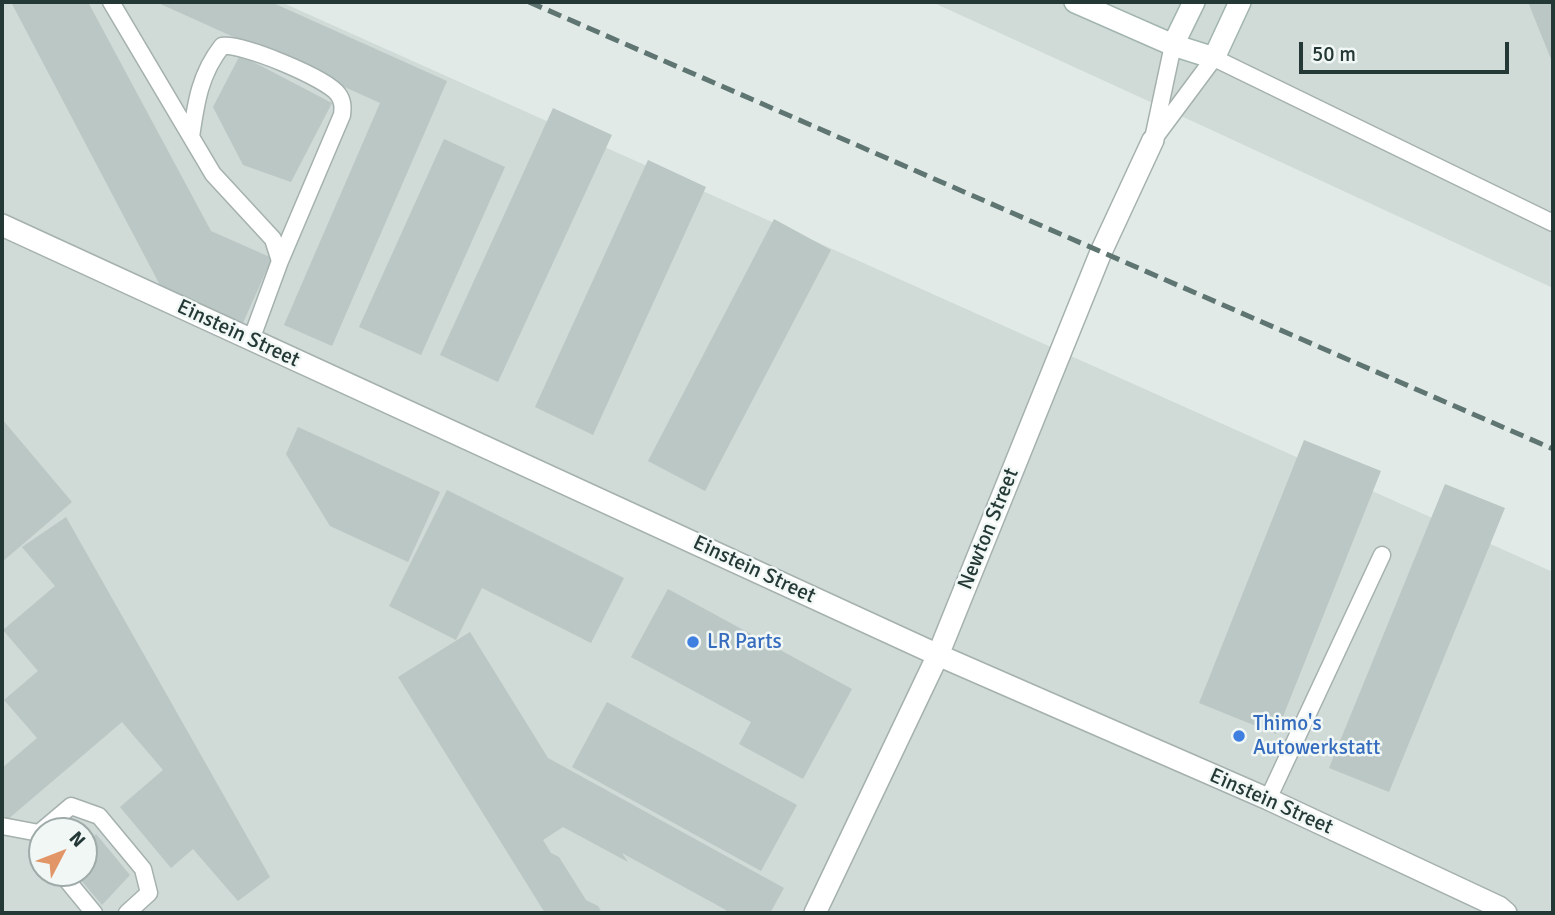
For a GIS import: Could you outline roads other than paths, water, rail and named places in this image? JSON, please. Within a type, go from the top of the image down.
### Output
[{"type":"street","points":[[1074,2],[1173,45],[1214,58],[1240,2]]},
{"type":"street","points":[[1173,45],[1194,2]]},
{"type":"street","name":"Newton Street","points":[[815,913],[938,655],[1101,252],[1153,140]]},
{"type":"street","name":"Einstein Street","points":[[2,225],[938,655],[1268,799],[1500,907],[1506,913]]},
{"type":"lane","points":[[111,2],[213,174],[273,239],[279,261]]},
{"type":"lane","points":[[191,137],[198,90],[206,66],[222,46],[234,45],[274,60],[337,93],[343,104],[342,115],[279,261],[251,340]]},
{"type":"lane","name":"Newton Street","points":[[1153,140],[1173,45]]},
{"type":"lane","points":[[1214,58],[1553,223]]},
{"type":"lane","name":"Newton Street","points":[[1153,140],[1214,58]]},
{"type":"lane","points":[[1268,799],[1382,555]]},
{"type":"lane","points":[[60,817],[71,806],[99,816],[143,869],[149,893],[127,913]]},
{"type":"lane","points":[[2,826],[28,833]]},
{"type":"lane","points":[[72,887],[93,913]]},
{"type":"railway","points":[[529,2],[1553,449]]},
{"type":"place","name":"LR Parts","points":[[693,642]]},
{"type":"place","name":"Thimo's Autowerkstatt","points":[[1239,736]]}]
